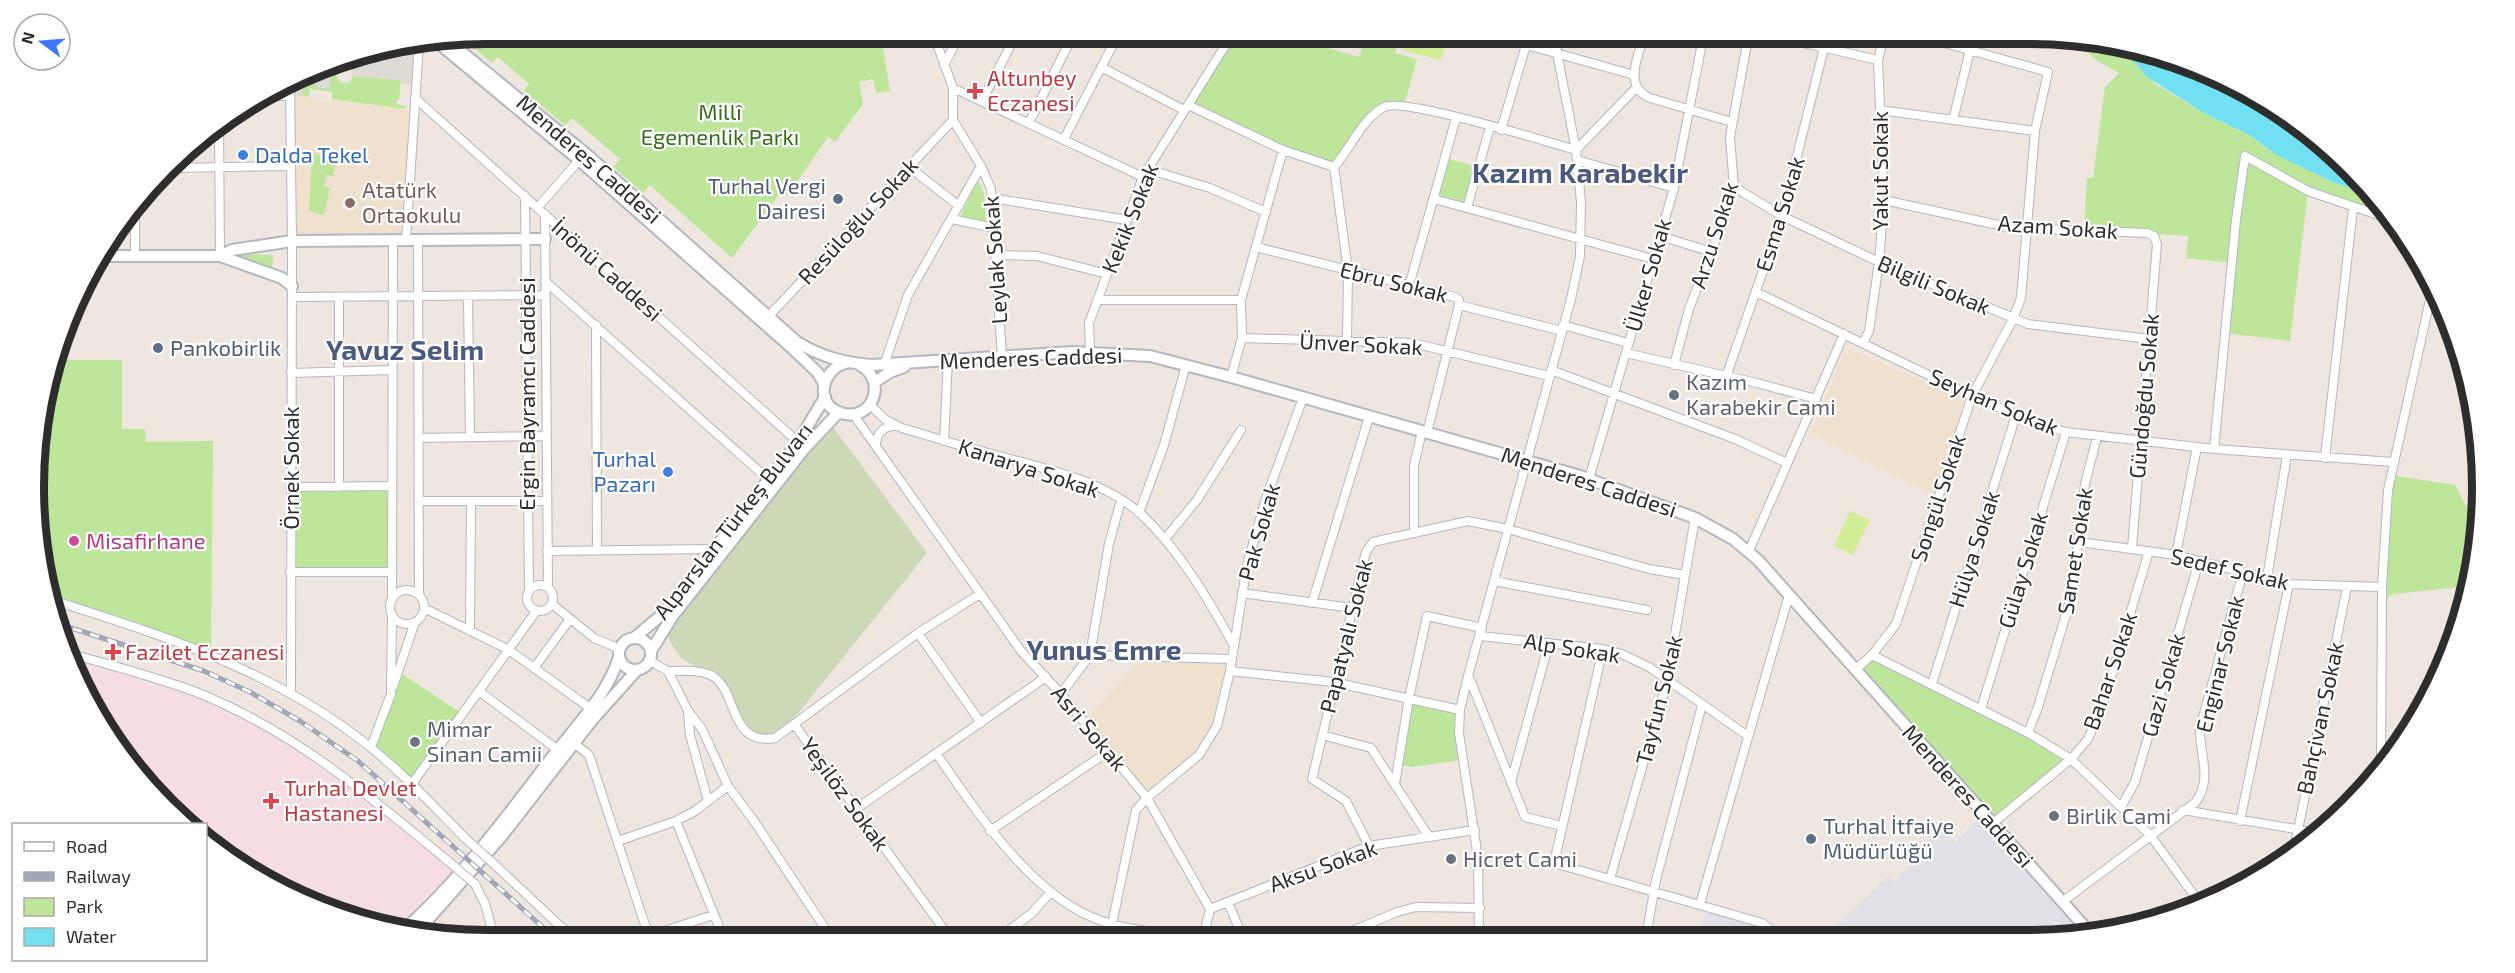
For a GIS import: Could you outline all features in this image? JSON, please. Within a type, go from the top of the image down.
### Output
[{"type":"street","points":[[937,44],[953,88],[953,120]]},
{"type":"street","points":[[944,65],[955,44]]},
{"type":"street","points":[[982,101],[1011,44]]},
{"type":"street","points":[[1029,123],[1068,44]]},
{"type":"street","points":[[1064,139],[1113,44]]},
{"type":"street","name":"Kekik Sokak","points":[[1090,351],[1089,323],[1143,177],[1226,44]]},
{"type":"street","points":[[1523,44],[1634,75]]},
{"type":"street","points":[[1479,930],[1480,908],[1474,830],[1461,760],[1460,710],[1563,328],[1582,240],[1578,160],[1557,44]]},
{"type":"street","points":[[1642,44],[1634,75],[1636,88],[1650,98],[1732,122]]},
{"type":"street","name":"Ülker Sokak","points":[[1589,479],[1674,188],[1702,44]]},
{"type":"street","name":"Arzu Sokak","points":[[1674,365],[1689,309],[1712,252],[1734,187],[1730,137],[1747,44]]},
{"type":"street","points":[[1807,44],[1878,60]]},
{"type":"street","name":"Yakut Sokak","points":[[1863,344],[1869,331],[1879,262],[1884,200],[1878,60],[1882,44]]},
{"type":"street","points":[[1948,44],[1970,50],[1953,120]]},
{"type":"street","name":"Menderes Caddesi","points":[[452,45],[765,319],[813,368],[824,384]]},
{"type":"street","points":[[1501,130],[1526,45]]},
{"type":"street","name":"Menderes Caddesi","points":[[442,46],[582,157]]},
{"type":"street","name":"Esma Sokak","points":[[1726,376],[1782,216],[1824,48]]},
{"type":"street","points":[[406,240],[419,49]]},
{"type":"street","name":"Songül Sokak","points":[[1855,670],[1872,655],[1896,624],[1972,396],[2013,319],[2023,289],[2035,131],[2048,72],[1970,50]]},
{"type":"street","points":[[1101,67],[1186,108],[1283,150],[1334,167]]},
{"type":"street","points":[[953,88],[1143,177]]},
{"type":"street","points":[[1576,150],[1636,88]]},
{"type":"street","name":"Örnek Sokak","points":[[290,90],[291,694]]},
{"type":"street","points":[[278,96],[290,96]]},
{"type":"street","name":"İnönü Caddesi","points":[[415,98],[798,442]]},
{"type":"street","points":[[1347,340],[1347,271],[1334,167],[1365,124],[1385,107],[1401,105],[1576,150]]},
{"type":"street","points":[[1880,110],[2035,131]]},
{"type":"street","points":[[1409,286],[1456,118]]},
{"type":"street","name":"Leylak Sokak","points":[[953,120],[989,182],[992,198],[1002,357]]},
{"type":"street","name":"Resüloğlu Sokak","points":[[765,319],[953,120]]},
{"type":"street","points":[[1467,208],[1490,127]]},
{"type":"street","points":[[219,134],[220,256]]},
{"type":"street","points":[[1232,376],[1242,338],[1241,300],[1283,150]]},
{"type":"street","points":[[2214,449],[2236,220],[2245,156],[2293,184],[2379,216]]},
{"type":"street","points":[[538,207],[582,157]]},
{"type":"street","points":[[1578,160],[1674,188]]},
{"type":"street","points":[[178,168],[291,166]]},
{"type":"street","points":[[884,365],[908,296],[981,166]]},
{"type":"street","points":[[909,167],[959,206]]},
{"type":"street","points":[[1148,169],[1210,188],[1266,212]]},
{"type":"street","name":"Bilgili Sokak","points":[[1734,187],[1782,216],[1879,262],[2013,319],[2028,324],[2149,339]]},
{"type":"street","name":"Ergin Bayramcı Caddesi","points":[[525,196],[529,592]]},
{"type":"street","points":[[992,198],[1127,220]]},
{"type":"street","points":[[1434,199],[1653,259]]},
{"type":"street","name":"Azam Sokak","points":[[1884,200],[2012,228],[2147,233],[2154,236],[2157,244]]},
{"type":"street","points":[[2325,458],[2353,208]]},
{"type":"street","name":"Ergin Bayramcı Caddesi","points":[[545,214],[548,587]]},
{"type":"street","points":[[135,217],[135,256]]},
{"type":"street","points":[[951,219],[994,228]]},
{"type":"street","points":[[1660,236],[1712,252]]},
{"type":"street","points":[[220,256],[232,250],[292,241],[545,239]]},
{"type":"street","points":[[391,694],[393,240]]},
{"type":"street","points":[[371,747],[415,622],[422,615],[424,608],[419,595],[418,240]]},
{"type":"street","name":"Gündoğdu Sokak","points":[[2132,548],[2157,244]]},
{"type":"street","name":"Ebru Sokak","points":[[1256,247],[1455,297],[1459,300],[1459,305],[1628,343]]},
{"type":"street","points":[[995,255],[1037,256],[1107,274]]},
{"type":"street","points":[[108,256],[220,256],[273,274],[292,292],[339,297],[545,296]]},
{"type":"street","points":[[545,281],[769,480]]},
{"type":"street","name":"Seyhan Sokak","points":[[1756,292],[1972,396],[2016,415],[2066,432],[2287,456],[2392,462]]},
{"type":"street","points":[[468,296],[470,437]]},
{"type":"street","points":[[339,297],[339,487]]},
{"type":"street","points":[[2381,755],[2382,587],[2388,490],[2392,462],[2430,299]]},
{"type":"street","points":[[1098,300],[1241,300]]},
{"type":"street","points":[[1414,532],[1414,466],[1448,352],[1459,305]]},
{"type":"street","name":"Menderes Caddesi","points":[[765,319],[812,351],[852,363],[884,365],[1090,351],[1149,356],[1232,376],[1369,417],[1527,459],[1695,518],[1712,526],[1749,551],[2084,926]]},
{"type":"street","points":[[596,326],[597,550]]},
{"type":"street","points":[[1749,551],[1844,334]]},
{"type":"street","name":"Ünver Sokak","points":[[1242,338],[1413,343],[1550,373],[1614,393],[1735,439],[1787,463]]},
{"type":"street","points":[[1626,353],[1816,399]]},
{"type":"street","points":[[944,441],[948,360]]},
{"type":"street","points":[[852,363],[869,371],[875,382],[875,392],[870,405],[853,414],[839,412],[832,408],[825,397],[824,384],[833,368],[852,363]]},
{"type":"street","name":"Menderes Caddesi","points":[[875,382],[890,372],[917,363]]},
{"type":"street","points":[[1139,513],[1164,445],[1186,365]]},
{"type":"street","points":[[291,373],[392,370]]},
{"type":"street","name":"Alparslan Türkeş Bulvarı","points":[[634,638],[665,612],[798,442],[825,397]]},
{"type":"street","name":"Pak Sokak","points":[[1147,798],[1188,766],[1207,745],[1217,726],[1230,671],[1247,565],[1267,495],[1303,398]]},
{"type":"street","name":"Kanarya Sokak","points":[[870,405],[882,417],[897,426],[1076,478],[1121,500],[1139,513],[1165,539],[1209,601],[1233,644]]},
{"type":"street","name":"Alparslan Türkeş Bulvarı","points":[[650,656],[672,617],[805,448],[839,412]]},
{"type":"street","name":"Asri Sokak","points":[[853,414],[1021,651],[1046,677],[1147,798],[1210,909]]},
{"type":"street","name":"Hülya Sokak","points":[[1932,684],[2016,415]]},
{"type":"street","points":[[1312,603],[1369,417]]},
{"type":"street","points":[[876,446],[877,437],[882,430],[889,426],[897,426]]},
{"type":"street","points":[[1165,539],[1197,500],[1241,430]]},
{"type":"street","name":"Gülay Sokak","points":[[1981,709],[2066,432]]},
{"type":"street","points":[[419,438],[546,435]]},
{"type":"street","name":"Samet Sokak","points":[[2028,733],[2071,598],[2085,484],[2097,437]]},
{"type":"street","points":[[2176,555],[2197,447]]},
{"type":"street","points":[[2266,578],[2287,456]]},
{"type":"street","points":[[291,487],[392,486]]},
{"type":"street","points":[[1060,694],[1090,655],[1109,544],[1121,500]]},
{"type":"street","points":[[419,501],[547,501]]},
{"type":"street","points":[[470,631],[471,501]]},
{"type":"street","name":"Tayfun Sokak","points":[[1610,879],[1667,681],[1695,518]]},
{"type":"street","name":"Papatyalı Sokak","points":[[1369,846],[1346,801],[1312,778],[1368,547],[1377,539],[1468,521],[1508,529],[1596,556],[1685,575]]},
{"type":"street","name":"Sedef Sokak","points":[[2079,542],[2176,555],[2289,584],[2382,587]]},
{"type":"street","points":[[547,550],[714,549]]},
{"type":"street","name":"Bahar Sokak","points":[[1992,824],[2071,759],[2088,739],[2102,707],[2149,551]]},
{"type":"street","name":"Gazi Sokak","points":[[2121,807],[2135,782],[2199,561]]},
{"type":"street","points":[[290,572],[392,572]]},
{"type":"street","name":"Enginar Sokak","points":[[2062,902],[2196,802],[2205,786],[2205,761],[2199,740],[2200,728],[2243,573]]},
{"type":"street","points":[[1494,581],[1647,610]]},
{"type":"street","points":[[2240,821],[2289,584]]},
{"type":"street","points":[[537,585],[548,587],[553,595],[552,604],[547,609],[537,610],[529,604],[529,592],[537,585]]},
{"type":"street","name":"Bahçivan Sokak","points":[[2295,840],[2348,587]]},
{"type":"street","points":[[392,600],[402,591],[413,591],[419,595]]},
{"type":"street","points":[[1242,593],[1352,608]]},
{"type":"street","points":[[794,724],[918,633],[980,594]]},
{"type":"street","points":[[1700,904],[1789,595]]},
{"type":"street","points":[[59,602],[189,646],[291,694],[371,747],[564,930]]},
{"type":"street","points":[[552,604],[594,638],[620,653],[627,668],[637,670]]},
{"type":"street","points":[[424,608],[509,650],[590,708]]},
{"type":"street","points":[[412,784],[537,610]]},
{"type":"street","points":[[392,615],[402,624],[415,622]]},
{"type":"street","name":"Alp Sokak","points":[[1409,698],[1427,616],[1481,632],[1603,649],[1636,659],[1748,736]]},
{"type":"street","points":[[534,669],[570,619]]},
{"type":"street","points":[[918,633],[981,723]]},
{"type":"street","points":[[411,923],[495,832],[590,708],[613,673],[625,642],[634,638],[644,641],[650,656],[668,671],[688,711],[702,729],[728,786],[754,821],[825,930]]},
{"type":"street","points":[[1511,782],[1549,643]]},
{"type":"street","points":[[1603,649],[1554,863],[1762,923],[1771,930]]},
{"type":"street","points":[[1090,655],[1231,659]]},
{"type":"street","points":[[1872,655],[2028,733],[2071,759],[2150,836],[2195,897]]},
{"type":"street","points":[[77,656],[196,693],[308,750],[346,777],[475,884],[485,904],[492,930]]},
{"type":"street","points":[[423,925],[501,837],[605,704],[637,670],[645,667],[650,656]]},
{"type":"street","name":"Yeşilöz Sokak","points":[[668,671],[692,671],[713,677],[722,688],[742,727],[751,735],[772,739],[794,724],[944,930]]},
{"type":"street","points":[[1230,671],[1334,682],[1460,710]]},
{"type":"street","points":[[1468,676],[1525,817],[1562,826]]},
{"type":"street","points":[[856,809],[1046,677]]},
{"type":"street","points":[[479,691],[558,750]]},
{"type":"street","points":[[1395,784],[1409,698]]},
{"type":"street","points":[[1647,930],[1654,891],[1702,705]]},
{"type":"street","points":[[688,711],[690,735],[708,801]]},
{"type":"street","points":[[1322,735],[1371,748],[1429,837]]},
{"type":"street","points":[[574,743],[589,755],[646,930]]},
{"type":"street","points":[[990,831],[1109,751]]},
{"type":"street","points":[[936,753],[990,831],[1051,892],[1091,917],[1112,924],[1148,930]]},
{"type":"street","points":[[618,841],[676,821],[728,786]]},
{"type":"street","points":[[1112,924],[1137,810],[1147,798]]},
{"type":"street","points":[[2183,810],[2307,831]]},
{"type":"street","points":[[676,821],[720,930]]},
{"type":"street","name":"Aksu Sokak","points":[[1210,909],[1369,846],[1474,830]]},
{"type":"street","points":[[1009,930],[1031,914],[1051,892]]},
{"type":"street","points":[[1228,902],[1240,930]]},
{"type":"street","points":[[1355,930],[1416,907],[1480,908]]},
{"type":"street","points":[[1205,930],[1210,909]]},
{"type":"street","points":[[671,930],[713,915]]},
{"type":"shaded area","points":[[419,49],[416,85],[400,83],[400,80],[353,76],[351,69],[345,67]]},
{"type":"shaded area","points":[[339,69],[336,75],[331,74],[329,89],[314,87],[315,78]]},
{"type":"shaded area","points":[[303,83],[303,96],[290,96],[290,90]]},
{"type":"shaded area","name":"Atatürk Ortaokulu","points":[[290,96],[309,96],[309,99],[331,102],[332,99],[414,110],[406,240],[292,241]]},
{"type":"shaded area","points":[[1846,348],[1964,399],[1950,451],[1933,494],[1811,433]]},
{"type":"shaded area","name":"Turhal Devlet Hastanesi","points":[[77,656],[196,693],[308,750],[460,871],[411,923],[344,906],[317,896],[265,870],[207,830],[207,823],[198,823],[194,820],[153,779],[118,733]]},
{"type":"shaded area","points":[[1144,657],[1231,659],[1221,713],[1207,745],[1147,798],[1084,722]]},
{"type":"shaded area","points":[[1984,814],[2080,927],[2029,930],[1831,930],[1888,876],[1894,882],[1914,862],[1910,858],[1941,828],[1955,842]]},
{"type":"shaded area","points":[[1707,906],[1762,923],[1771,930],[1700,930]]},
{"type":"green space","name":"Millî Egemenlik Parkı","points":[[469,44],[882,44],[890,91],[876,93],[873,79],[859,82],[863,104],[835,142],[828,137],[787,196],[781,192],[732,258],[650,185],[643,193],[613,167],[620,159],[572,118],[565,125],[524,91],[529,84],[498,57],[492,63]]},
{"type":"green space","points":[[1226,44],[1315,44],[1359,57],[1363,44],[1397,44],[1395,53],[1417,59],[1404,105],[1392,106],[1372,117],[1334,167],[1283,150],[1188,105]]},
{"type":"green space","points":[[1402,44],[1445,44],[1441,60],[1401,50]]},
{"type":"green space","points":[[2080,46],[2130,56],[2154,83],[2204,113],[2251,136],[2275,154],[2335,183],[2359,191],[2378,215],[2308,191],[2290,341],[2225,333],[2232,263],[2186,258],[2188,236],[2084,230],[2087,178],[2093,178],[2105,87],[2119,73],[2096,60]]},
{"type":"green space","points":[[331,74],[336,75],[339,81],[344,83],[350,82],[353,76],[401,80],[399,100],[396,104],[406,106],[406,109],[332,99],[332,92],[310,89],[309,96],[303,96],[303,83],[315,78],[314,87],[329,88]]},
{"type":"green space","points":[[312,153],[337,158],[333,176],[327,175],[324,186],[330,188],[324,215],[309,211]]},
{"type":"green space","points":[[1445,158],[1479,167],[1467,208],[1434,199]]},
{"type":"green space","points":[[977,181],[984,195],[986,223],[960,217]]},
{"type":"green space","points":[[242,254],[273,255],[272,268],[239,259],[237,256]]},
{"type":"green space","points":[[62,360],[122,360],[122,429],[145,429],[146,442],[213,441],[211,654],[59,603],[47,544],[44,515],[44,458],[52,400]]},
{"type":"green space","points":[[829,422],[927,553],[792,721],[777,732],[765,735],[755,733],[740,715],[721,678],[682,658],[664,629]]},
{"type":"green space","points":[[2390,475],[2455,485],[2471,512],[2468,544],[2459,587],[2393,594],[2382,603]]},
{"type":"green space","points":[[392,486],[392,572],[290,572],[290,487]]},
{"type":"green space","points":[[1850,511],[1870,520],[1853,555],[1834,546]]},
{"type":"green space","points":[[1872,655],[2071,759],[1992,824],[1855,670]]},
{"type":"green space","points":[[399,672],[463,714],[412,784],[371,747]]},
{"type":"green space","points":[[1409,698],[1460,710],[1461,760],[1413,767],[1398,765]]},
{"type":"water","points":[[2129,55],[2198,77],[2250,103],[2275,118],[2321,153],[2359,191],[2335,183],[2275,154],[2251,136],[2204,113],[2147,77]]},
{"type":"railway","points":[[66,626],[204,671],[250,692],[300,721],[358,761],[546,930]]},
{"type":"place","name":"Altunbey Eczanesi","points":[[975,91]]},
{"type":"place","name":"Dalda Tekel","points":[[243,155]]},
{"type":"place","name":"Turhal Vergi Dairesi","points":[[838,199]]},
{"type":"place","name":"Atatürk Ortaokulu","points":[[350,203]]},
{"type":"place","name":"Pankobirlik","points":[[158,348]]},
{"type":"place","name":"Kazım Karabekir Cami","points":[[1674,395]]},
{"type":"place","name":"Turhal Pazarı","points":[[668,472]]},
{"type":"place","name":"Misafirhane","points":[[74,541]]},
{"type":"place","name":"Fazilet Eczanesi","points":[[113,652]]},
{"type":"place","name":"Mimar Sinan Camii","points":[[415,742]]},
{"type":"place","name":"Turhal Devlet Hastanesi","points":[[271,801]]},
{"type":"place","name":"Birlik Cami","points":[[2054,816]]},
{"type":"place","name":"Turhal İtfaiye Müdürlüğü","points":[[1811,839]]},
{"type":"place","name":"Hicret Cami","points":[[1451,859]]},
{"type":"district","name":"Kazım Karabekir","points":[[1580,173]]},
{"type":"district","name":"Yavuz Selim","points":[[405,350]]},
{"type":"district","name":"Yunus Emre","points":[[1104,650]]}]
